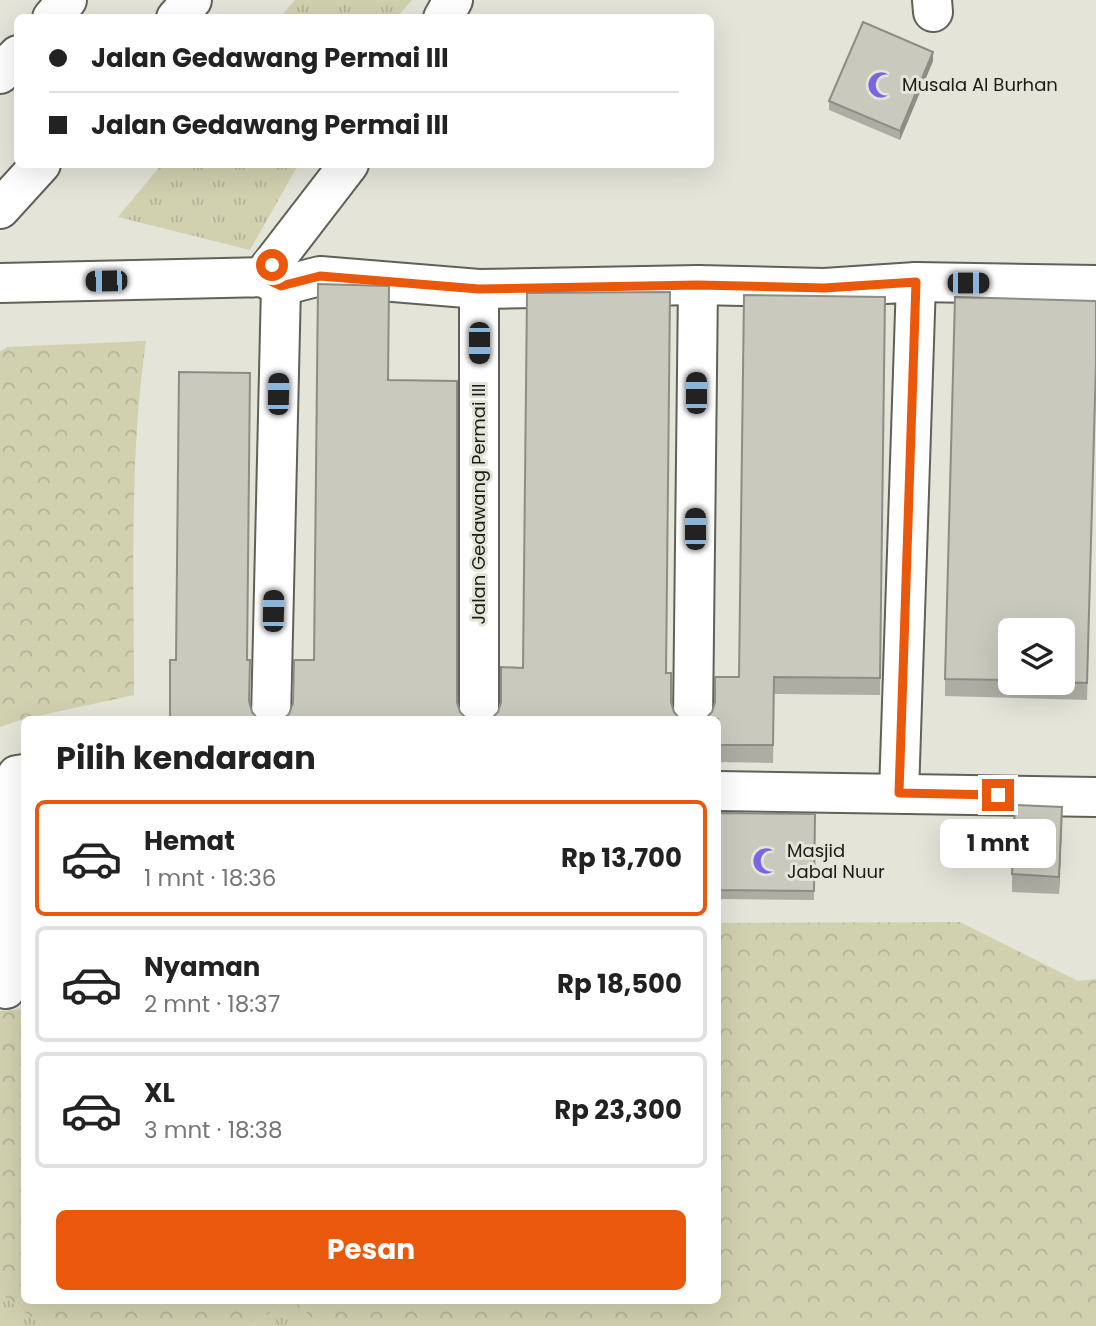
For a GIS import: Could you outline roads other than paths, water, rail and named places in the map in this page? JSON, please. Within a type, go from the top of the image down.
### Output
[{"type":"main road","points":[[55,14],[67,0]]},
{"type":"main road","points":[[180,14],[192,0]]},
{"type":"main road","points":[[0,74],[14,59]]},
{"type":"main road","points":[[0,209],[37,168]]},
{"type":"main road","points":[[271,716],[271,282],[346,168]]},
{"type":"main road","points":[[0,283],[185,279],[271,282],[320,276],[479,289],[698,285],[824,288],[916,282],[1096,285]]},
{"type":"main road","points":[[899,793],[916,282]]},
{"type":"main road","points":[[693,716],[698,285]]},
{"type":"main road","name":"Jalan Gedawang Permai III","points":[[479,289],[479,716]]},
{"type":"main road","points":[[6,989],[15,780],[17,775],[21,774]]},
{"type":"main road","points":[[721,791],[1096,797]]},
{"type":"place","name":"Musala Al Burhan","points":[[881,85]]},
{"type":"place","name":"Masjid Jabal Nuur","points":[[766,861]]}]
